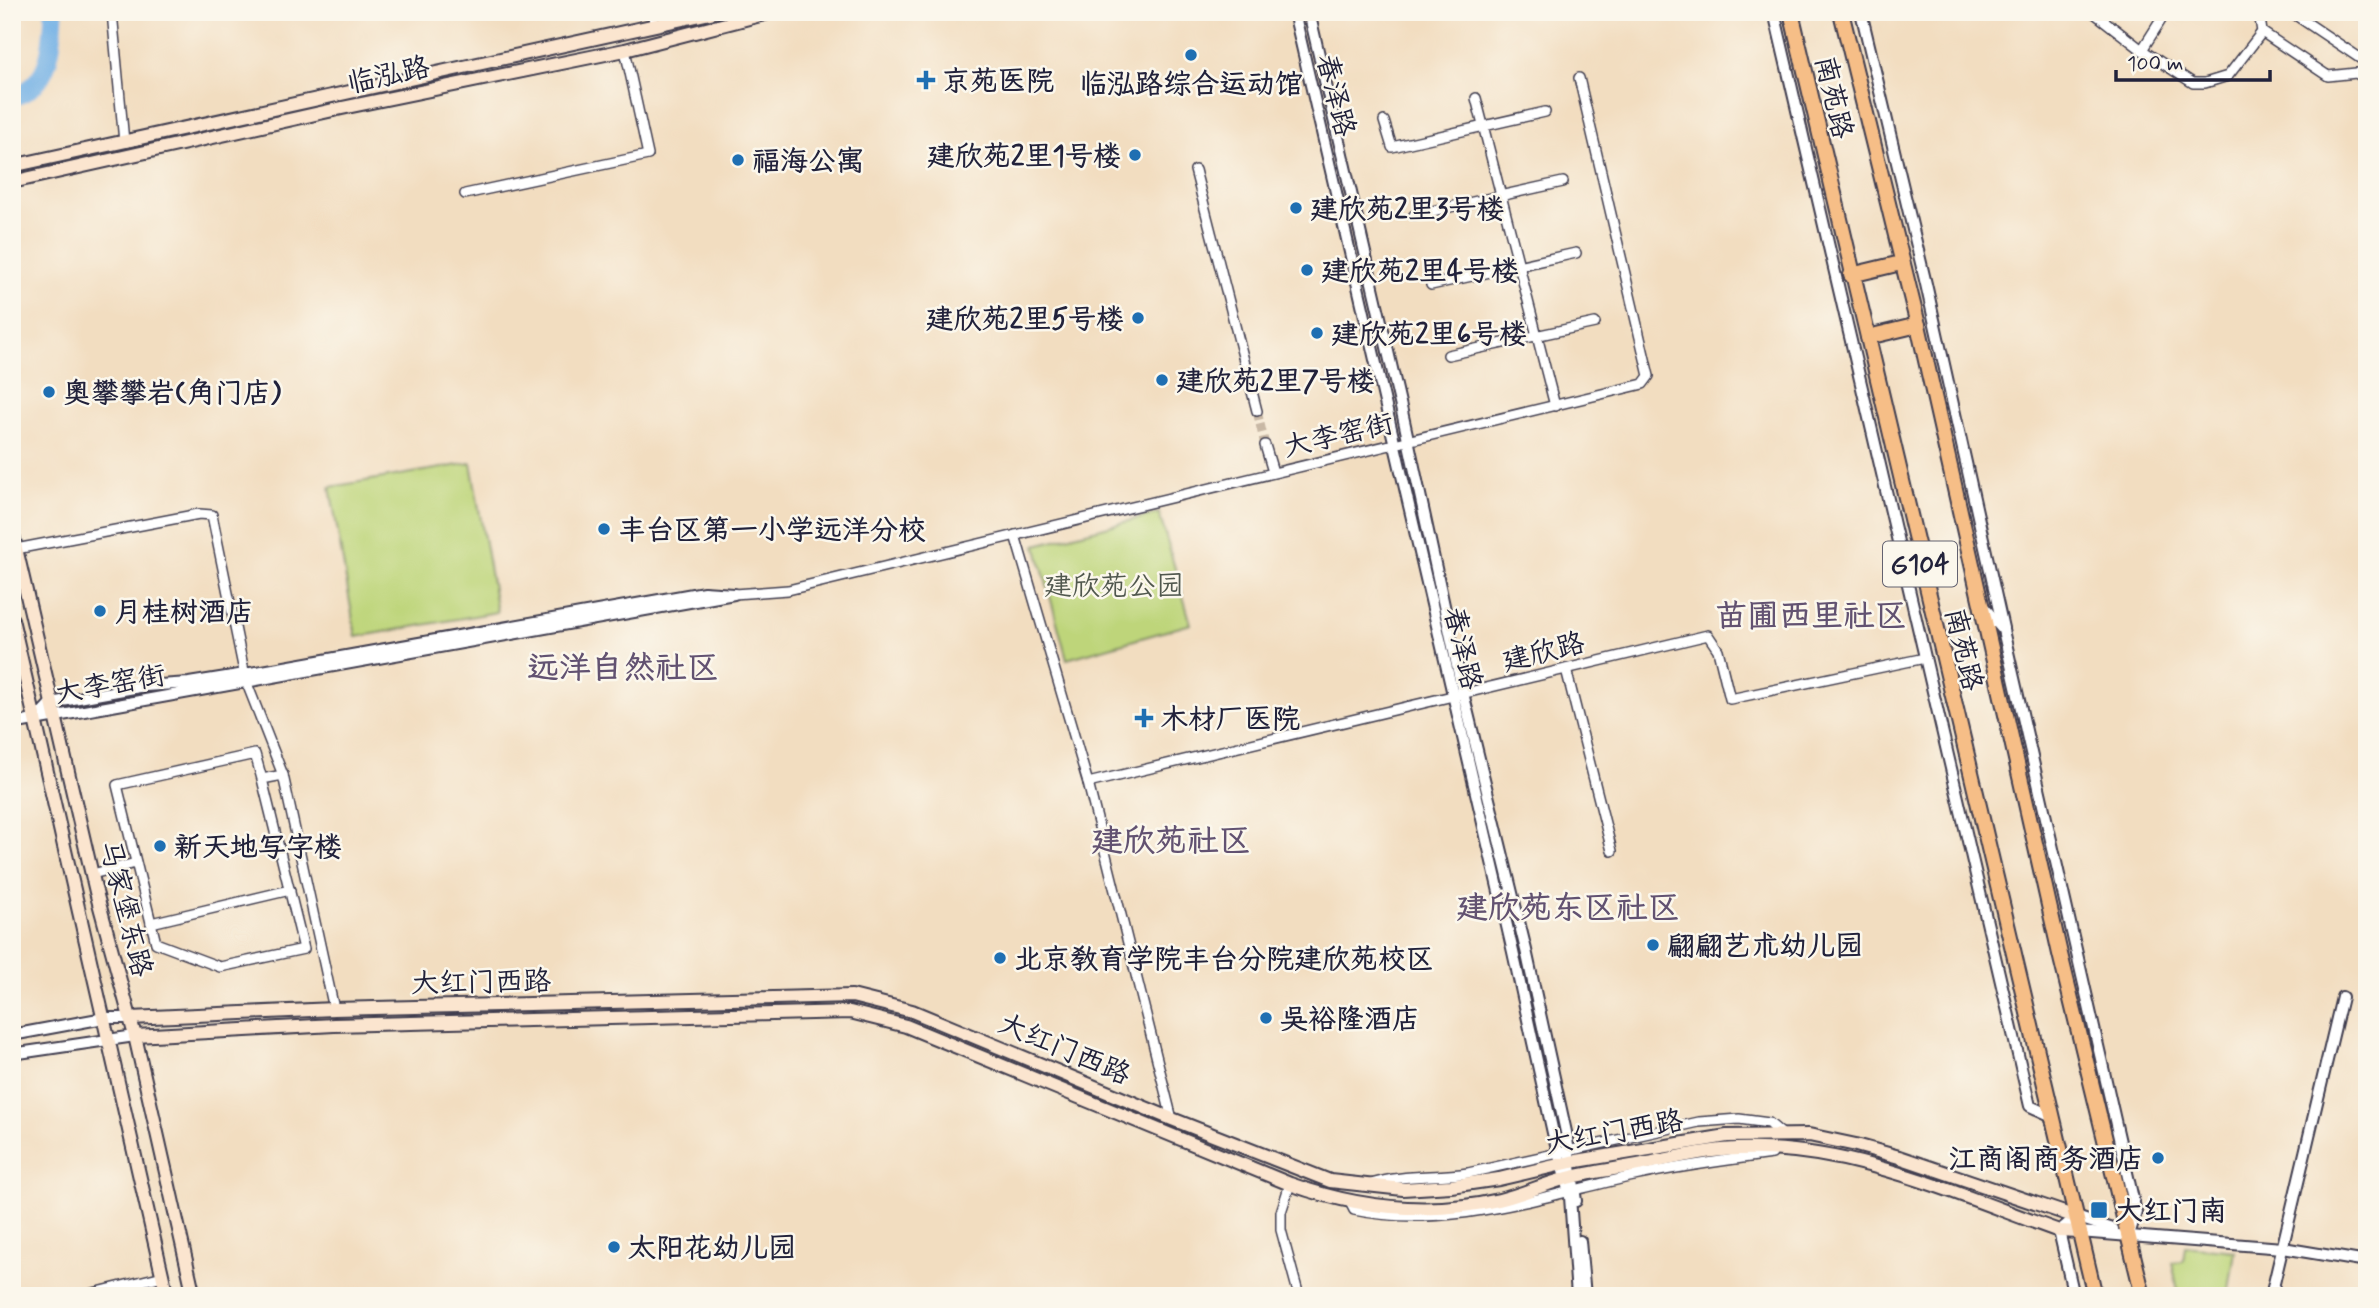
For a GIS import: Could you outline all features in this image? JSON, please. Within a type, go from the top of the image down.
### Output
[{"type":"highway","name":"南苑路","points":[[1791,12],[1851,275],[1868,337],[2095,1296]]},
{"type":"highway","name":"南苑路","points":[[1841,12],[1918,325],[2060,954],[2143,1296]]},
{"type":"highway","points":[[1851,275],[1901,263]]},
{"type":"highway","points":[[1868,337],[1918,325]]},
{"type":"main road","name":"临泓路","points":[[12,166],[654,19],[715,12]]},
{"type":"main road","name":"临泓路","points":[[12,182],[342,108],[625,50],[772,12]]},
{"type":"main road","name":"马家堡东路","points":[[12,531],[92,874],[131,1018],[194,1296]]},
{"type":"main road","name":"马家堡东路","points":[[12,620],[167,1296]]},
{"type":"main road","name":"大红门西路","points":[[131,1018],[334,1009],[852,996],[912,1011],[1330,1181],[1403,1189],[1451,1186],[1499,1179],[1565,1158],[1727,1136],[1809,1135],[1856,1145],[2077,1224]]},
{"type":"main road","name":"大红门西路","points":[[135,1035],[334,1025],[850,1012],[906,1026],[1290,1184],[1326,1197],[1350,1202],[1448,1211],[1471,1209],[1499,1200],[1726,1150],[1794,1151],[1852,1160],[2059,1231],[2077,1224]]},
{"type":"street","points":[[112,12],[124,142]]},
{"type":"street","name":"春泽路","points":[[1293,12],[1457,695],[1526,950],[1571,1184],[1585,1296]]},
{"type":"street","name":"春泽路","points":[[1309,12],[1403,416],[1457,695]]},
{"type":"street","points":[[1774,12],[2030,1106],[2052,1116]]},
{"type":"street","points":[[1861,12],[1926,284],[2136,1212],[2129,1235]]},
{"type":"street","points":[[2093,12],[2142,50],[2193,83],[2205,83],[2228,76],[2262,32],[2259,12]]},
{"type":"street","points":[[2142,50],[2166,12]]},
{"type":"street","points":[[2291,12],[2367,63]]},
{"type":"street","points":[[2262,32],[2328,76],[2356,73],[2367,80]]},
{"type":"street","points":[[465,194],[648,155],[625,50]]},
{"type":"street","name":"大李窑街","points":[[35,720],[245,678],[734,594],[788,590],[1643,384],[1648,376],[1579,78]]},
{"type":"street","points":[[1476,98],[1555,406]]},
{"type":"street","points":[[1384,121],[1392,147],[1545,112]]},
{"type":"street","points":[[1195,170],[1257,411]]},
{"type":"street","points":[[1414,215],[1563,183]]},
{"type":"street","points":[[1431,285],[1576,253]]},
{"type":"street","points":[[1448,355],[1595,323]]},
{"type":"street","points":[[1265,445],[1273,472]]},
{"type":"street","points":[[16,549],[199,514],[212,515],[245,678],[283,775],[334,1009]]},
{"type":"street","points":[[1016,535],[1088,783],[1172,1119]]},
{"type":"street","points":[[1983,606],[2003,631]]},
{"type":"street","name":"建欣路","points":[[1088,783],[1708,635],[1718,650],[1730,699],[1925,658]]},
{"type":"street","points":[[1566,669],[1612,851]]},
{"type":"street","name":"大李窑街","points":[[35,720],[51,703],[145,686],[245,678]]},
{"type":"street","points":[[12,724],[35,720]]},
{"type":"street","points":[[255,754],[262,779],[304,949],[220,967],[156,943],[117,785],[255,754]]},
{"type":"street","points":[[262,779],[283,775]]},
{"type":"street","points":[[92,874],[136,863]]},
{"type":"street","points":[[151,923],[290,890]]},
{"type":"street","points":[[2060,954],[2064,898]]},
{"type":"street","points":[[2271,1296],[2342,997]]},
{"type":"street","name":"大红门西路","points":[[12,1035],[104,1018],[131,1018]]},
{"type":"street","name":"大红门西路","points":[[12,1054],[135,1035]]},
{"type":"street","points":[[1290,1184],[1281,1212],[1281,1230],[1299,1296]]},
{"type":"street","name":"春泽路","points":[[1571,1184],[1577,1296]]},
{"type":"street","points":[[2077,1224],[2129,1235],[2283,1248],[2367,1262]]},
{"type":"street","points":[[2059,1231],[2074,1296]]},
{"type":"street","points":[[81,1296],[163,1276]]},
{"type":"green space","points":[[471,463],[497,612],[356,637],[330,487]]},
{"type":"green space","name":"建欣苑公园","points":[[1159,513],[1191,624],[1067,659],[1036,545]]},
{"type":"green space","points":[[2185,1246],[2235,1251],[2228,1296],[2179,1296],[2172,1262],[2183,1261]]},
{"type":"waterway","points":[[12,97],[25,92],[42,75],[50,51],[54,12]]},
{"type":"tunnel","points":[[1257,411],[1265,445]]},
{"type":"place","name":"临泓路综合运动馆","points":[[1191,55]]},
{"type":"place","name":"京苑医院","points":[[926,80]]},
{"type":"place","name":"建欣苑2里1号楼","points":[[1135,155]]},
{"type":"place","name":"福海公寓","points":[[738,160]]},
{"type":"place","name":"建欣苑2里3号楼","points":[[1296,208]]},
{"type":"place","name":"建欣苑2里4号楼","points":[[1307,270]]},
{"type":"place","name":"建欣苑2里5号楼","points":[[1138,318]]},
{"type":"place","name":"建欣苑2里6号楼","points":[[1317,333]]},
{"type":"place","name":"建欣苑2里7号楼","points":[[1162,380]]},
{"type":"place","name":"奥攀攀岩(角门店)","points":[[49,392]]},
{"type":"place","name":"丰台区第一小学远洋分校","points":[[604,529]]},
{"type":"place","name":"月桂树酒店","points":[[100,611]]},
{"type":"place","name":"木材厂医院","points":[[1144,718]]},
{"type":"place","name":"新天地写字楼","points":[[160,846]]},
{"type":"place","name":"翩翩艺术幼儿园","points":[[1653,945]]},
{"type":"place","name":"北京教育学院丰台分院建欣苑校区","points":[[1000,958]]},
{"type":"place","name":"吴裕隆酒店","points":[[1266,1018]]},
{"type":"place","name":"江商阁商务酒店","points":[[2158,1158]]},
{"type":"place","name":"大红门南","points":[[2099,1210]]},
{"type":"place","name":"太阳花幼儿园","points":[[614,1247]]},
{"type":"district","name":"苗圃西里社区","points":[[1811,615]]},
{"type":"district","name":"远洋自然社区","points":[[623,667]]},
{"type":"district","name":"建欣苑社区","points":[[1171,840]]},
{"type":"district","name":"建欣苑东区社区","points":[[1568,907]]}]
